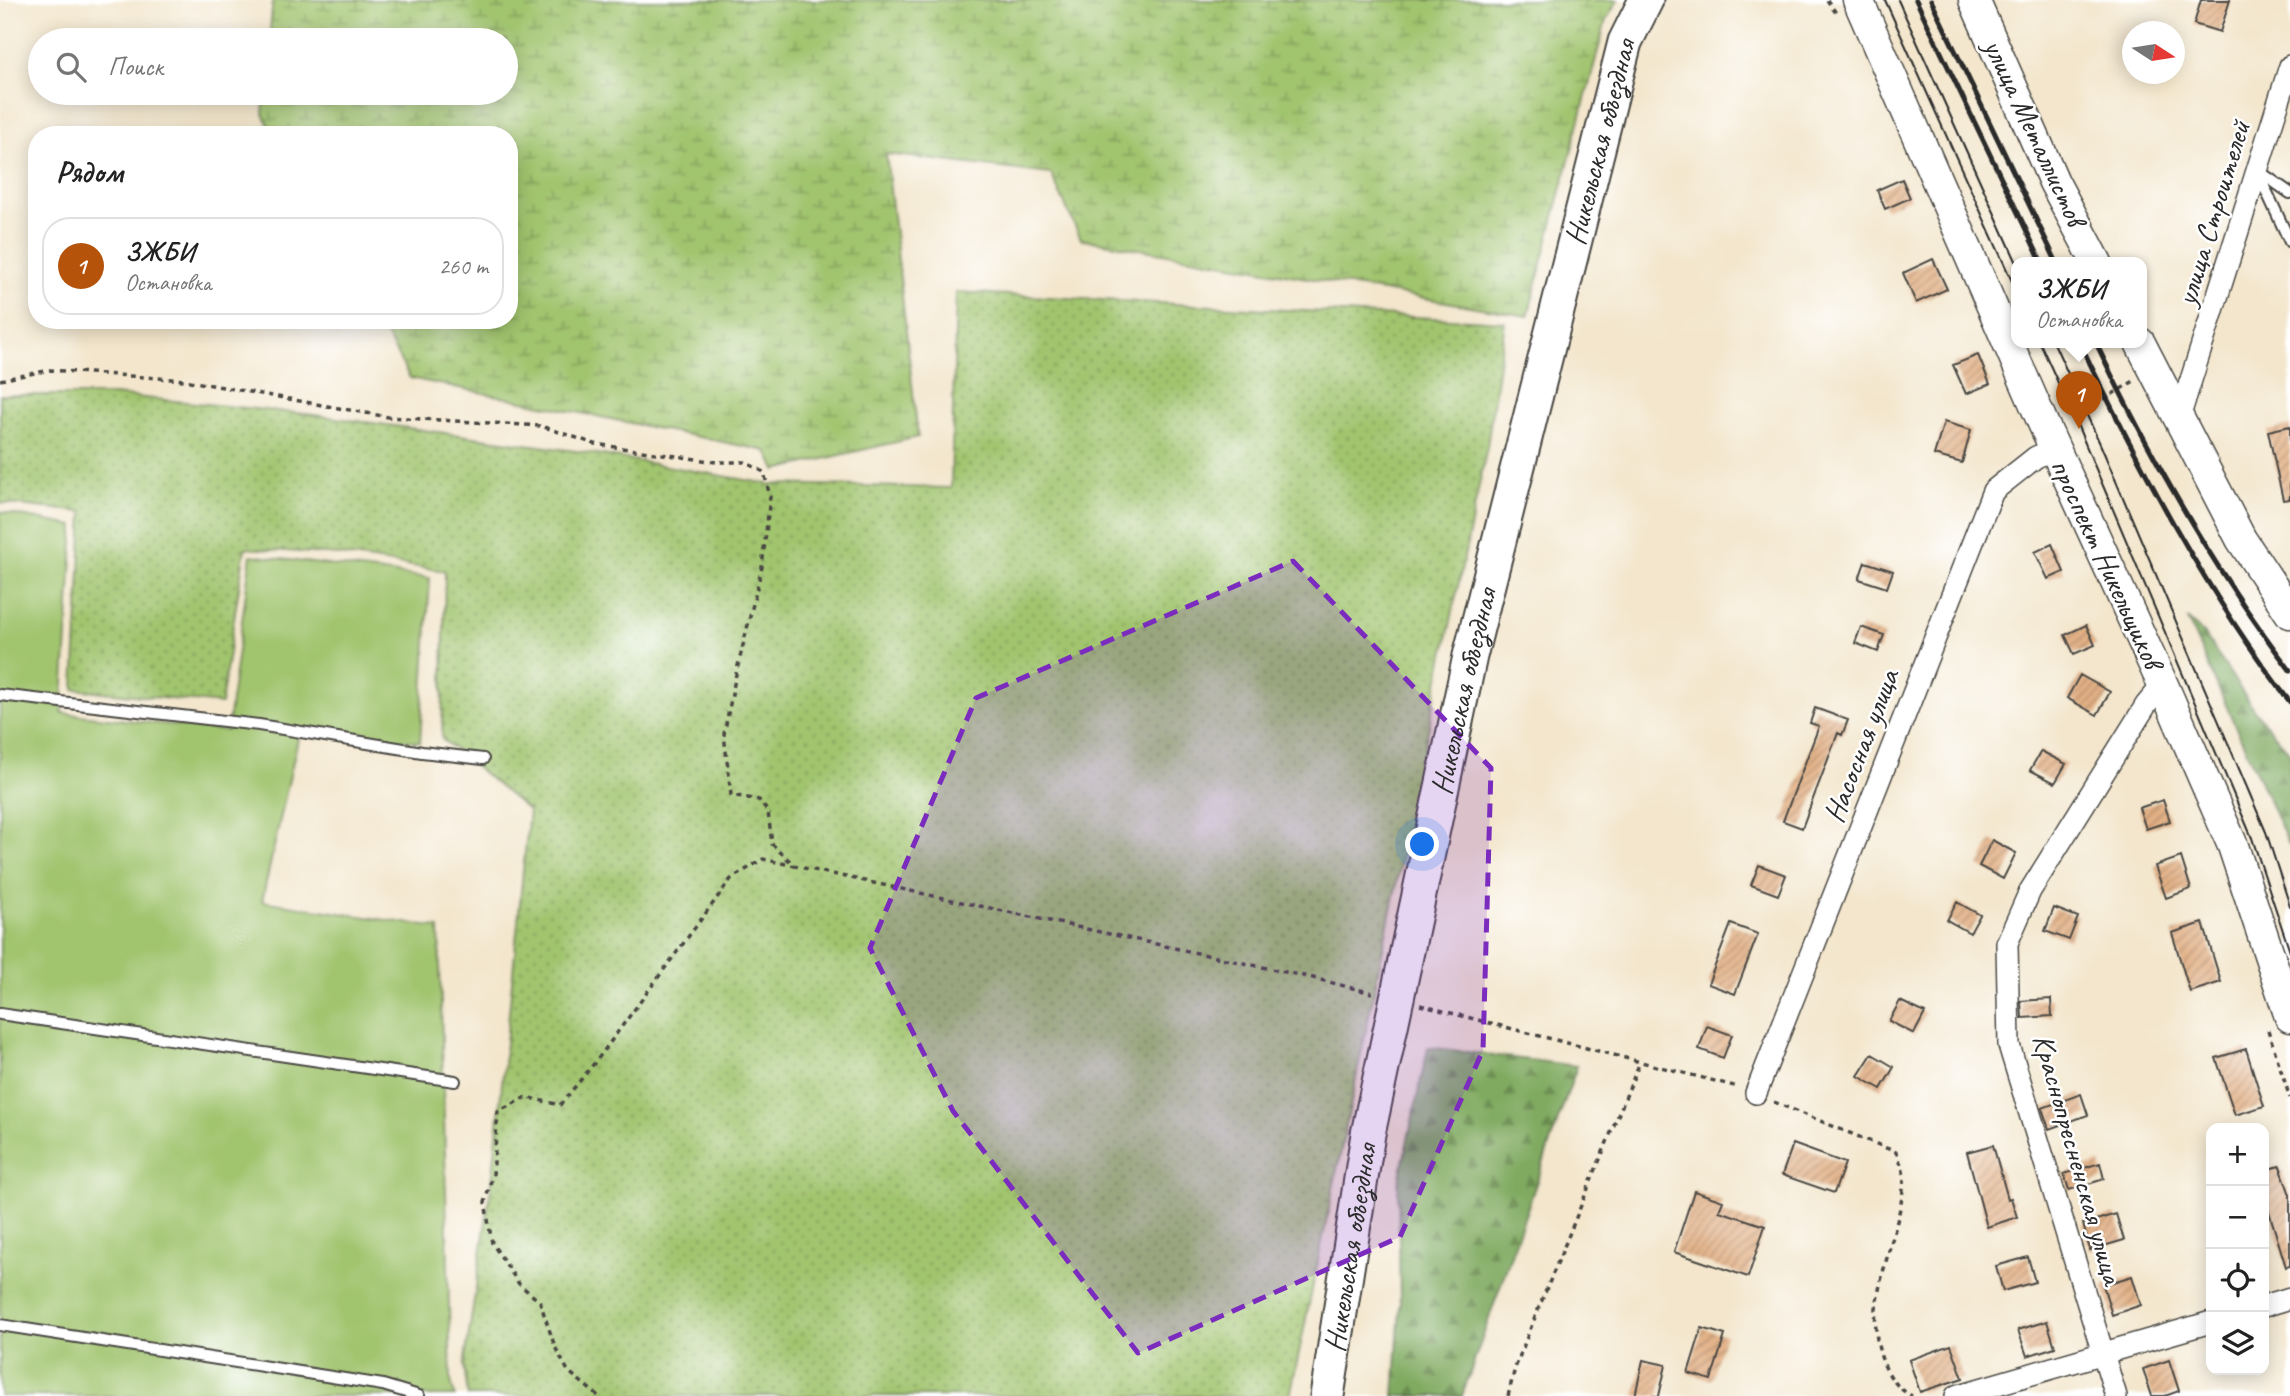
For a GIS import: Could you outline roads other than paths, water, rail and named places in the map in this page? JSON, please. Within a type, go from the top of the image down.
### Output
[{"type":"main road","name":"Никельская объездная","points":[[1327,1396],[1368,1134],[1477,629],[1625,42],[1646,0]]},
{"type":"main road","name":"улица Металлистов","points":[[1974,0],[2054,182],[2094,257]]},
{"type":"main road","name":"проспект Никельщиков","points":[[1858,1],[2233,846],[2290,1017]]},
{"type":"main road","points":[[2147,356],[2241,539],[2290,613]]},
{"type":"street","name":"улица Строителей","points":[[2179,418],[2290,66]]},
{"type":"street","name":"Насосная улица","points":[[1756,1093],[1993,491],[2036,457],[2049,436]]},
{"type":"street","name":"Краснопресненская улица","points":[[2116,1396],[2009,1045],[2007,943],[2030,891],[2146,705],[2163,685]]},
{"type":"street","points":[[2269,1304],[2290,1298]]},
{"type":"street","points":[[1956,1396],[2206,1323]]},
{"type":"lane","points":[[2257,170],[2290,193]]},
{"type":"lane","points":[[2257,170],[2290,242]]},
{"type":"lane","points":[[0,695],[259,724],[422,752],[483,759]]},
{"type":"lane","points":[[0,1014],[455,1081]]},
{"type":"lane","points":[[0,1325],[370,1383],[419,1396]]},
{"type":"tram line","points":[[1885,0],[2011,279]]},
{"type":"tram line","points":[[1898,0],[2014,257]]},
{"type":"tram line","points":[[2042,348],[2252,838],[2290,952]]},
{"type":"tram line","points":[[2056,348],[2266,832],[2290,906]]},
{"type":"railway","points":[[1916,0],[2039,257]]},
{"type":"railway","points":[[1931,0],[2054,257]]},
{"type":"railway","points":[[2082,348],[2176,528],[2231,618],[2290,702]]},
{"type":"railway","points":[[2099,348],[2185,512],[2235,592],[2290,670]]},
{"type":"place","name":"ЗЖБИ","points":[[2079,429]]}]
